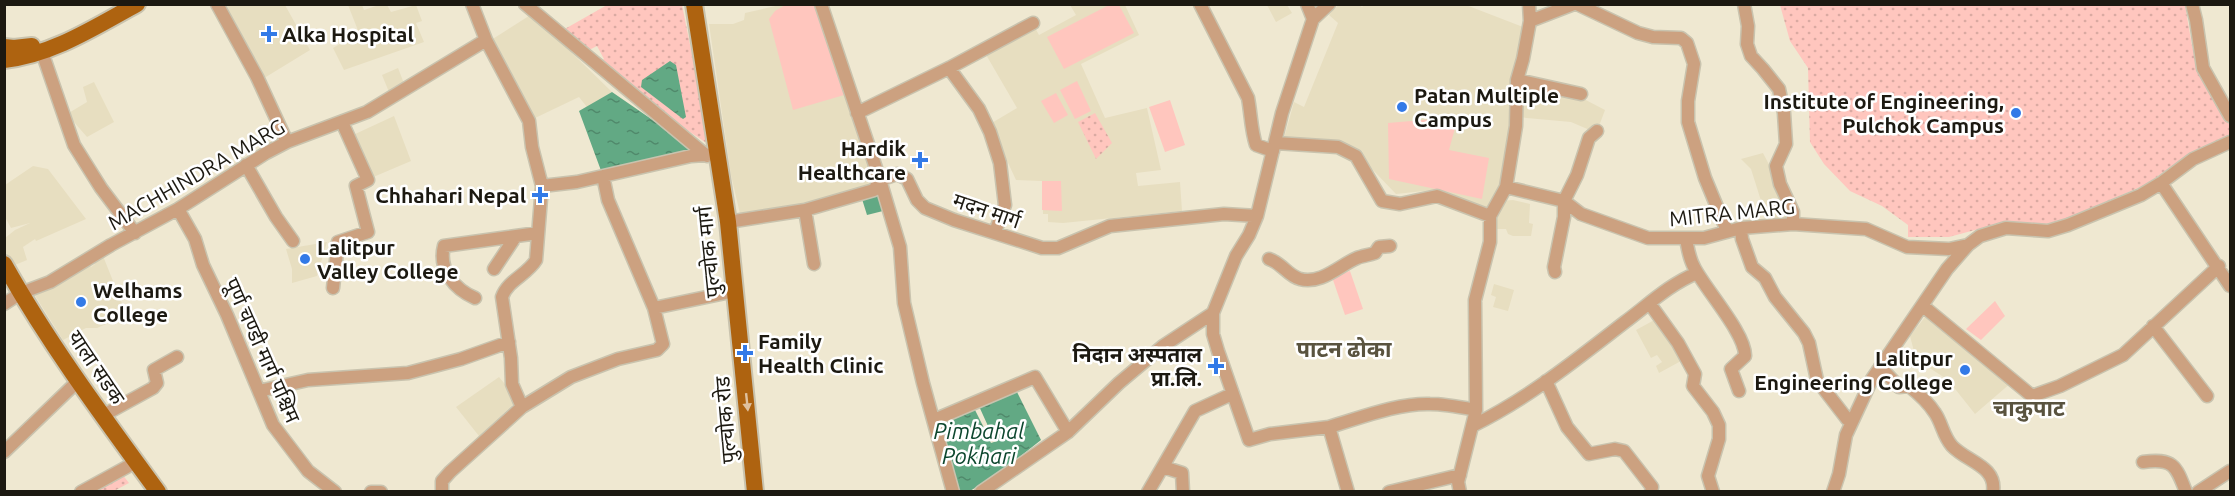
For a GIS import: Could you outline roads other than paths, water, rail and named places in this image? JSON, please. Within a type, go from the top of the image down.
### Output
[{"type":"main road","points":[[4,60],[22,58],[116,4]]},
{"type":"main road","points":[[4,47],[42,47],[137,4]]},
{"type":"main road","name":"पुल्चोक मार्ग","points":[[694,4],[713,155],[728,222],[741,344]]},
{"type":"main road","name":"याला सडक","points":[[4,264],[78,381],[158,492]]},
{"type":"main road","name":"पुल्चोक रोड","points":[[741,344],[755,492]]},
{"type":"street","points":[[217,4],[257,77],[287,142]]},
{"type":"street","points":[[472,4],[486,40],[530,121],[532,147],[542,186],[536,260],[532,267],[506,288],[502,297],[509,342],[512,384],[522,407]]},
{"type":"street","points":[[525,4],[713,155]]},
{"type":"street","points":[[821,4],[900,247],[904,303],[952,492]]},
{"type":"street","points":[[1200,4],[1248,98],[1252,133],[1256,145],[1338,147],[1356,156],[1382,201],[1400,204],[1437,196],[1490,216]]},
{"type":"street","points":[[1307,4],[1313,19]]},
{"type":"street","points":[[1329,4],[1313,19],[1282,113],[1257,216],[1236,256],[1214,313],[1213,334],[1232,394],[1249,440],[1270,434],[1329,427],[1380,412],[1426,404],[1446,404],[1476,410]]},
{"type":"street","points":[[1460,492],[1458,482],[1476,410],[1475,300],[1490,242],[1490,216],[1506,187],[1516,126],[1517,80],[1524,59],[1530,21],[1529,4]]},
{"type":"street","points":[[1530,21],[1575,4],[1638,33],[1653,37],[1681,38],[1687,43],[1694,64],[1688,100],[1688,122],[1705,178],[1727,231]]},
{"type":"street","points":[[1744,4],[1748,26],[1746,44],[1750,57],[1779,89],[1784,113],[1786,144],[1776,166],[1780,184],[1793,212],[1792,224]]},
{"type":"street","points":[[2192,4],[2203,68],[2230,116]]},
{"type":"street","points":[[857,113],[949,68],[1033,23]]},
{"type":"street","name":"MACHHINDRA MARG","points":[[4,304],[21,293],[50,282],[287,142],[367,112],[486,40]]},
{"type":"street","points":[[42,47],[74,145],[101,188],[135,233]]},
{"type":"street","points":[[949,68],[979,109],[990,132],[1000,163],[1005,205],[995,232]]},
{"type":"street","points":[[1517,80],[1581,94]]},
{"type":"street","points":[[333,288],[338,242],[368,232],[356,186],[368,180],[342,122]]},
{"type":"street","points":[[1555,272],[1564,217],[1564,201],[1577,175],[1589,138],[1597,131]]},
{"type":"street","name":"MITRA MARG","points":[[1506,187],[1564,201],[1581,214],[1648,238],[1704,238],[1741,228],[1792,224],[1866,230],[1907,247],[1936,249],[1968,245],[1980,236],[2006,228],[2048,231],[2068,225],[2141,195],[2162,183],[2193,159],[2230,142]]},
{"type":"street","points":[[542,186],[603,176],[691,156],[713,155]]},
{"type":"street","points":[[246,165],[276,217],[293,241]]},
{"type":"street","name":"मदन मार्ग","points":[[880,180],[901,175],[908,179],[917,200],[925,208],[954,220],[1042,248],[1058,248],[1110,226],[1224,214],[1257,216]]},
{"type":"street","points":[[442,492],[442,482],[450,472],[522,407],[571,377],[618,359],[661,347],[663,344],[654,308],[608,200],[603,176]]},
{"type":"street","points":[[728,222],[805,210],[874,190],[880,180]]},
{"type":"street","points":[[2162,183],[2230,286]]},
{"type":"street","name":"पूर्ण चण्डी मार्ग पश्चिम","points":[[178,208],[195,239],[203,265],[273,425],[308,471],[334,492]]},
{"type":"street","points":[[805,210],[814,264]]},
{"type":"street","points":[[1741,228],[1742,239],[1752,267],[1765,278],[1775,297],[1804,333],[1817,380],[1830,399],[1851,421]]},
{"type":"street","points":[[475,298],[464,293],[448,276],[442,262],[444,246],[538,233]]},
{"type":"street","points":[[494,269],[516,236]]},
{"type":"street","points":[[1686,239],[1697,273],[1732,325],[1746,351],[1745,356],[1731,369],[1739,391]]},
{"type":"street","points":[[1833,492],[1851,421],[1880,367],[1947,269],[1968,245]]},
{"type":"street","points":[[1269,259],[1279,263],[1292,276],[1308,280],[1335,271],[1357,258],[1375,253],[1379,247],[1390,246]]},
{"type":"street","points":[[1923,306],[2032,396],[2060,386],[2123,355],[2218,266]]},
{"type":"street","points":[[1474,425],[1499,413],[1546,381],[1675,284],[1697,273]]},
{"type":"street","points":[[654,308],[735,291]]},
{"type":"street","points":[[1650,304],[1678,343],[1695,374],[1693,386],[1713,412],[1719,426],[1719,439],[1708,476],[1712,492]]},
{"type":"street","points":[[981,492],[1068,432],[1119,383],[1163,346],[1214,313]]},
{"type":"street","points":[[2153,326],[2207,396]]},
{"type":"street","points":[[259,391],[308,380],[408,373],[461,359],[509,342]]},
{"type":"street","points":[[102,416],[153,388],[157,383],[154,370],[177,357]]},
{"type":"street","points":[[1880,367],[1899,387],[1909,386],[1923,397],[1936,414],[1943,433],[1953,447],[1989,472],[1995,483],[1994,492]]},
{"type":"street","points":[[934,420],[1035,377],[1068,432]]},
{"type":"street","points":[[4,452],[78,381]]},
{"type":"street","points":[[1546,381],[1567,427],[1589,454],[1615,449],[1624,451],[1652,487],[1651,492]]},
{"type":"street","points":[[1148,492],[1195,411],[1232,394]]},
{"type":"street","points":[[1329,427],[1348,492]]},
{"type":"street","points":[[81,492],[136,462]]},
{"type":"street","points":[[2143,462],[2170,463],[2177,468],[2186,492]]},
{"type":"street","points":[[1163,467],[1182,472],[1184,492]]},
{"type":"street","points":[[2198,492],[2230,471]]},
{"type":"street","points":[[1389,492],[1460,475]]},
{"type":"street","points":[[371,492],[381,492]]},
{"type":"water","points":[[670,61],[676,65],[686,117],[683,119],[641,87],[642,80]]},
{"type":"water","points":[[612,92],[689,145],[691,156],[603,176],[579,111]]},
{"type":"water","points":[[879,194],[883,211],[867,215],[862,199]]},
{"type":"water","name":"Pimbahal Pokhari","points":[[1014,386],[1041,440],[999,473],[970,491],[954,491],[936,423]]},
{"type":"place","name":"Alka Hospital","points":[[269,34]]},
{"type":"place","name":"Patan Multiple Campus","points":[[1402,107]]},
{"type":"place","name":"Institute of Engineering, Pulchok Campus","points":[[2016,113]]},
{"type":"place","name":"Hardik Healthcare","points":[[920,160]]},
{"type":"place","name":"Chhahari Nepal","points":[[540,195]]},
{"type":"place","name":"Lalitpur Valley College","points":[[305,259]]},
{"type":"place","name":"Welhams College","points":[[81,302]]},
{"type":"place","name":"Family Health Clinic","points":[[745,353]]},
{"type":"place","name":"निदान अस्पताल प्रा.लि.","points":[[1216,366]]},
{"type":"place","name":"Lalitpur Engineering College","points":[[1965,370]]},
{"type":"district","name":"पाटन ढोका","points":[[1344,348]]},
{"type":"district","name":"चाकुपाट","points":[[2029,407]]}]
